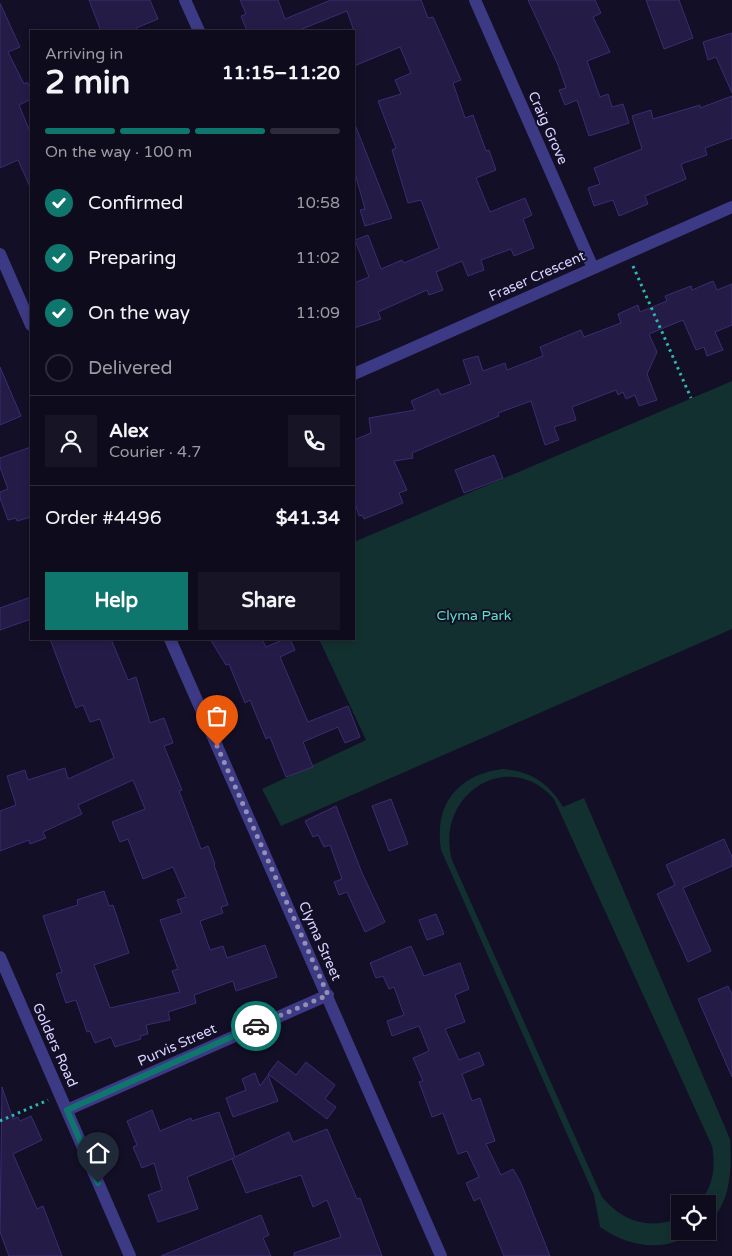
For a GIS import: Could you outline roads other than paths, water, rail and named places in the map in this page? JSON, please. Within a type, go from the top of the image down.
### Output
[{"type":"street","points":[[185,0],[199,30]]},
{"type":"street","name":"Craig Grove","points":[[475,0],[593,268]]},
{"type":"street","name":"Fraser Crescent","points":[[355,374],[732,207]]},
{"type":"street","points":[[0,254],[30,323]]},
{"type":"street","name":"Clyma Street","points":[[170,640],[441,1256]]},
{"type":"street","name":"Golders Road","points":[[0,957],[130,1256]]},
{"type":"street","name":"Purvis Street","points":[[67,1110],[328,995]]},
{"type":"park label","name":"Clyma Park","points":[[474,615]]}]
